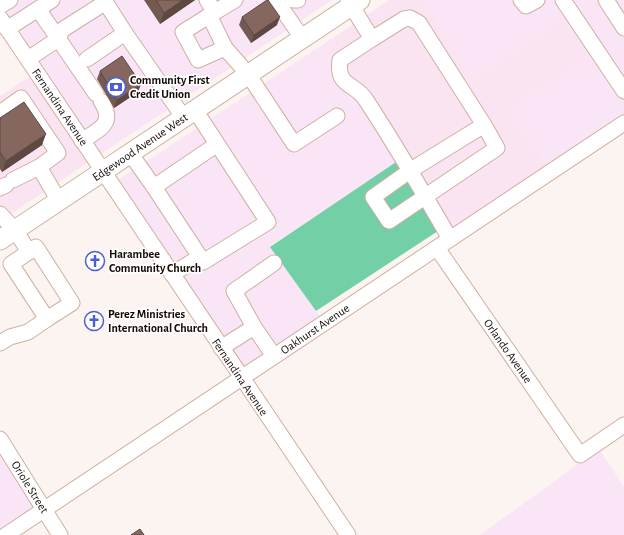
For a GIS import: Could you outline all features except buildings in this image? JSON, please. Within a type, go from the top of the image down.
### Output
[{"type":"main road","name":"Edgewood Avenue West","points":[[8,235],[302,38],[353,2]]},
{"type":"street","points":[[0,6],[10,0]]},
{"type":"street","points":[[4,24],[38,9],[52,0]]},
{"type":"street","points":[[225,48],[198,60],[183,32],[210,9],[235,0]]},
{"type":"street","points":[[276,0],[302,38]]},
{"type":"street","points":[[293,0],[298,0]]},
{"type":"street","points":[[521,0],[526,6],[537,0]]},
{"type":"street","points":[[563,0],[624,91]]},
{"type":"street","points":[[606,0],[624,28]]},
{"type":"street","points":[[28,59],[58,39],[62,30],[105,1],[126,33],[189,114],[216,144],[268,222],[202,262],[154,187],[130,153]]},
{"type":"street","points":[[353,2],[372,39]]},
{"type":"street","points":[[38,9],[107,111],[106,122],[103,127],[82,141]]},
{"type":"street","points":[[210,9],[225,48],[248,74],[294,144],[337,116]]},
{"type":"street","points":[[450,239],[425,196],[411,170],[364,97],[343,80],[338,72],[340,60],[404,18],[410,18],[419,23],[484,124],[497,148],[425,196],[389,221],[373,197],[411,170],[484,124]]},
{"type":"street","name":"Fernandina Avenue","points":[[4,24],[348,535]]},
{"type":"street","points":[[87,59],[126,33]]},
{"type":"street","points":[[0,113],[21,98],[58,153],[39,166],[6,184]]},
{"type":"street","name":"Oakhurst Avenue","points":[[6,535],[624,123]]},
{"type":"street","points":[[154,187],[216,144]]},
{"type":"street","points":[[39,166],[59,201]]},
{"type":"street","points":[[0,214],[8,235],[30,252]]},
{"type":"street","points":[[0,343],[10,337],[28,332],[72,302],[36,247],[12,264],[47,319]]},
{"type":"street","name":"Orlando Avenue","points":[[437,248],[580,455],[624,425]]},
{"type":"street","points":[[172,274],[200,257]]},
{"type":"street","points":[[274,263],[234,291],[254,327],[274,356]]},
{"type":"street","points":[[221,348],[254,327]]},
{"type":"street","name":"Oriole Street","points":[[0,439],[60,535]]},
{"type":"shaded area","points":[[20,0],[332,0],[98,156],[1,13]]},
{"type":"shaded area","points":[[389,0],[424,0],[473,75],[564,15],[594,58],[512,110],[554,175],[454,242],[322,45]]},
{"type":"shaded area","points":[[424,0],[624,0],[624,128],[554,175],[512,110],[594,58],[564,15],[473,75]]},
{"type":"shaded area","points":[[322,45],[399,160],[270,246],[328,328],[240,386],[105,189]]},
{"type":"shaded area","points":[[40,70],[98,156],[0,221],[0,96]]},
{"type":"shaded area","points":[[599,449],[624,487],[624,535],[480,535]]},
{"type":"shaded area","points":[[0,450],[42,517],[0,535]]},
{"type":"green space","points":[[399,160],[444,227],[316,311],[270,247]]},
{"type":"place","name":"Community First Credit Union","points":[[116,87]]},
{"type":"place","name":"Harambee Community Church","points":[[95,261]]},
{"type":"place","name":"Perez Ministries International Church","points":[[94,321]]}]
